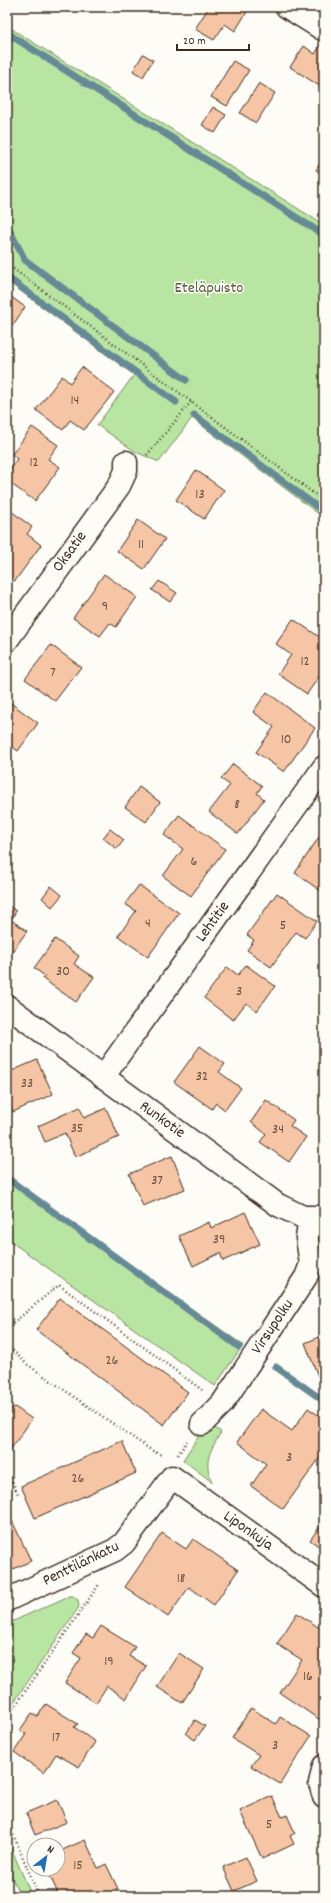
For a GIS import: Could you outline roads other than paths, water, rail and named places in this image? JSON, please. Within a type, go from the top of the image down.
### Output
[{"type":"street","points":[[287,7],[324,30]]},
{"type":"street","name":"Oksatie","points":[[7,640],[118,486],[126,471],[126,462]]},
{"type":"street","name":"Lehtitie","points":[[103,1076],[324,768]]},
{"type":"street","name":"Runkotie","points":[[7,1006],[278,1205],[291,1212],[317,1217]]},
{"type":"street","name":"Virsupolku","points":[[202,1424],[222,1404],[306,1277],[311,1264],[307,1238],[317,1217]]},
{"type":"street","name":"Liponkuja","points":[[173,1469],[324,1586]]},
{"type":"street","name":"Penttilänkatu","points":[[7,1600],[115,1550],[124,1543],[173,1469]]},
{"type":"street","points":[[324,1766],[320,1783],[324,1796]]},
{"type":"waterway","points":[[7,33],[324,235]]},
{"type":"waterway","points":[[7,226],[25,260],[186,380]]},
{"type":"waterway","points":[[7,277],[176,402]]},
{"type":"waterway","points":[[194,415],[324,512]]},
{"type":"waterway","points":[[7,1178],[239,1347]]},
{"type":"waterway","points":[[276,1367],[324,1401]]},
{"type":"park label","name":"Eteläpuisto","points":[[209,288]]}]
